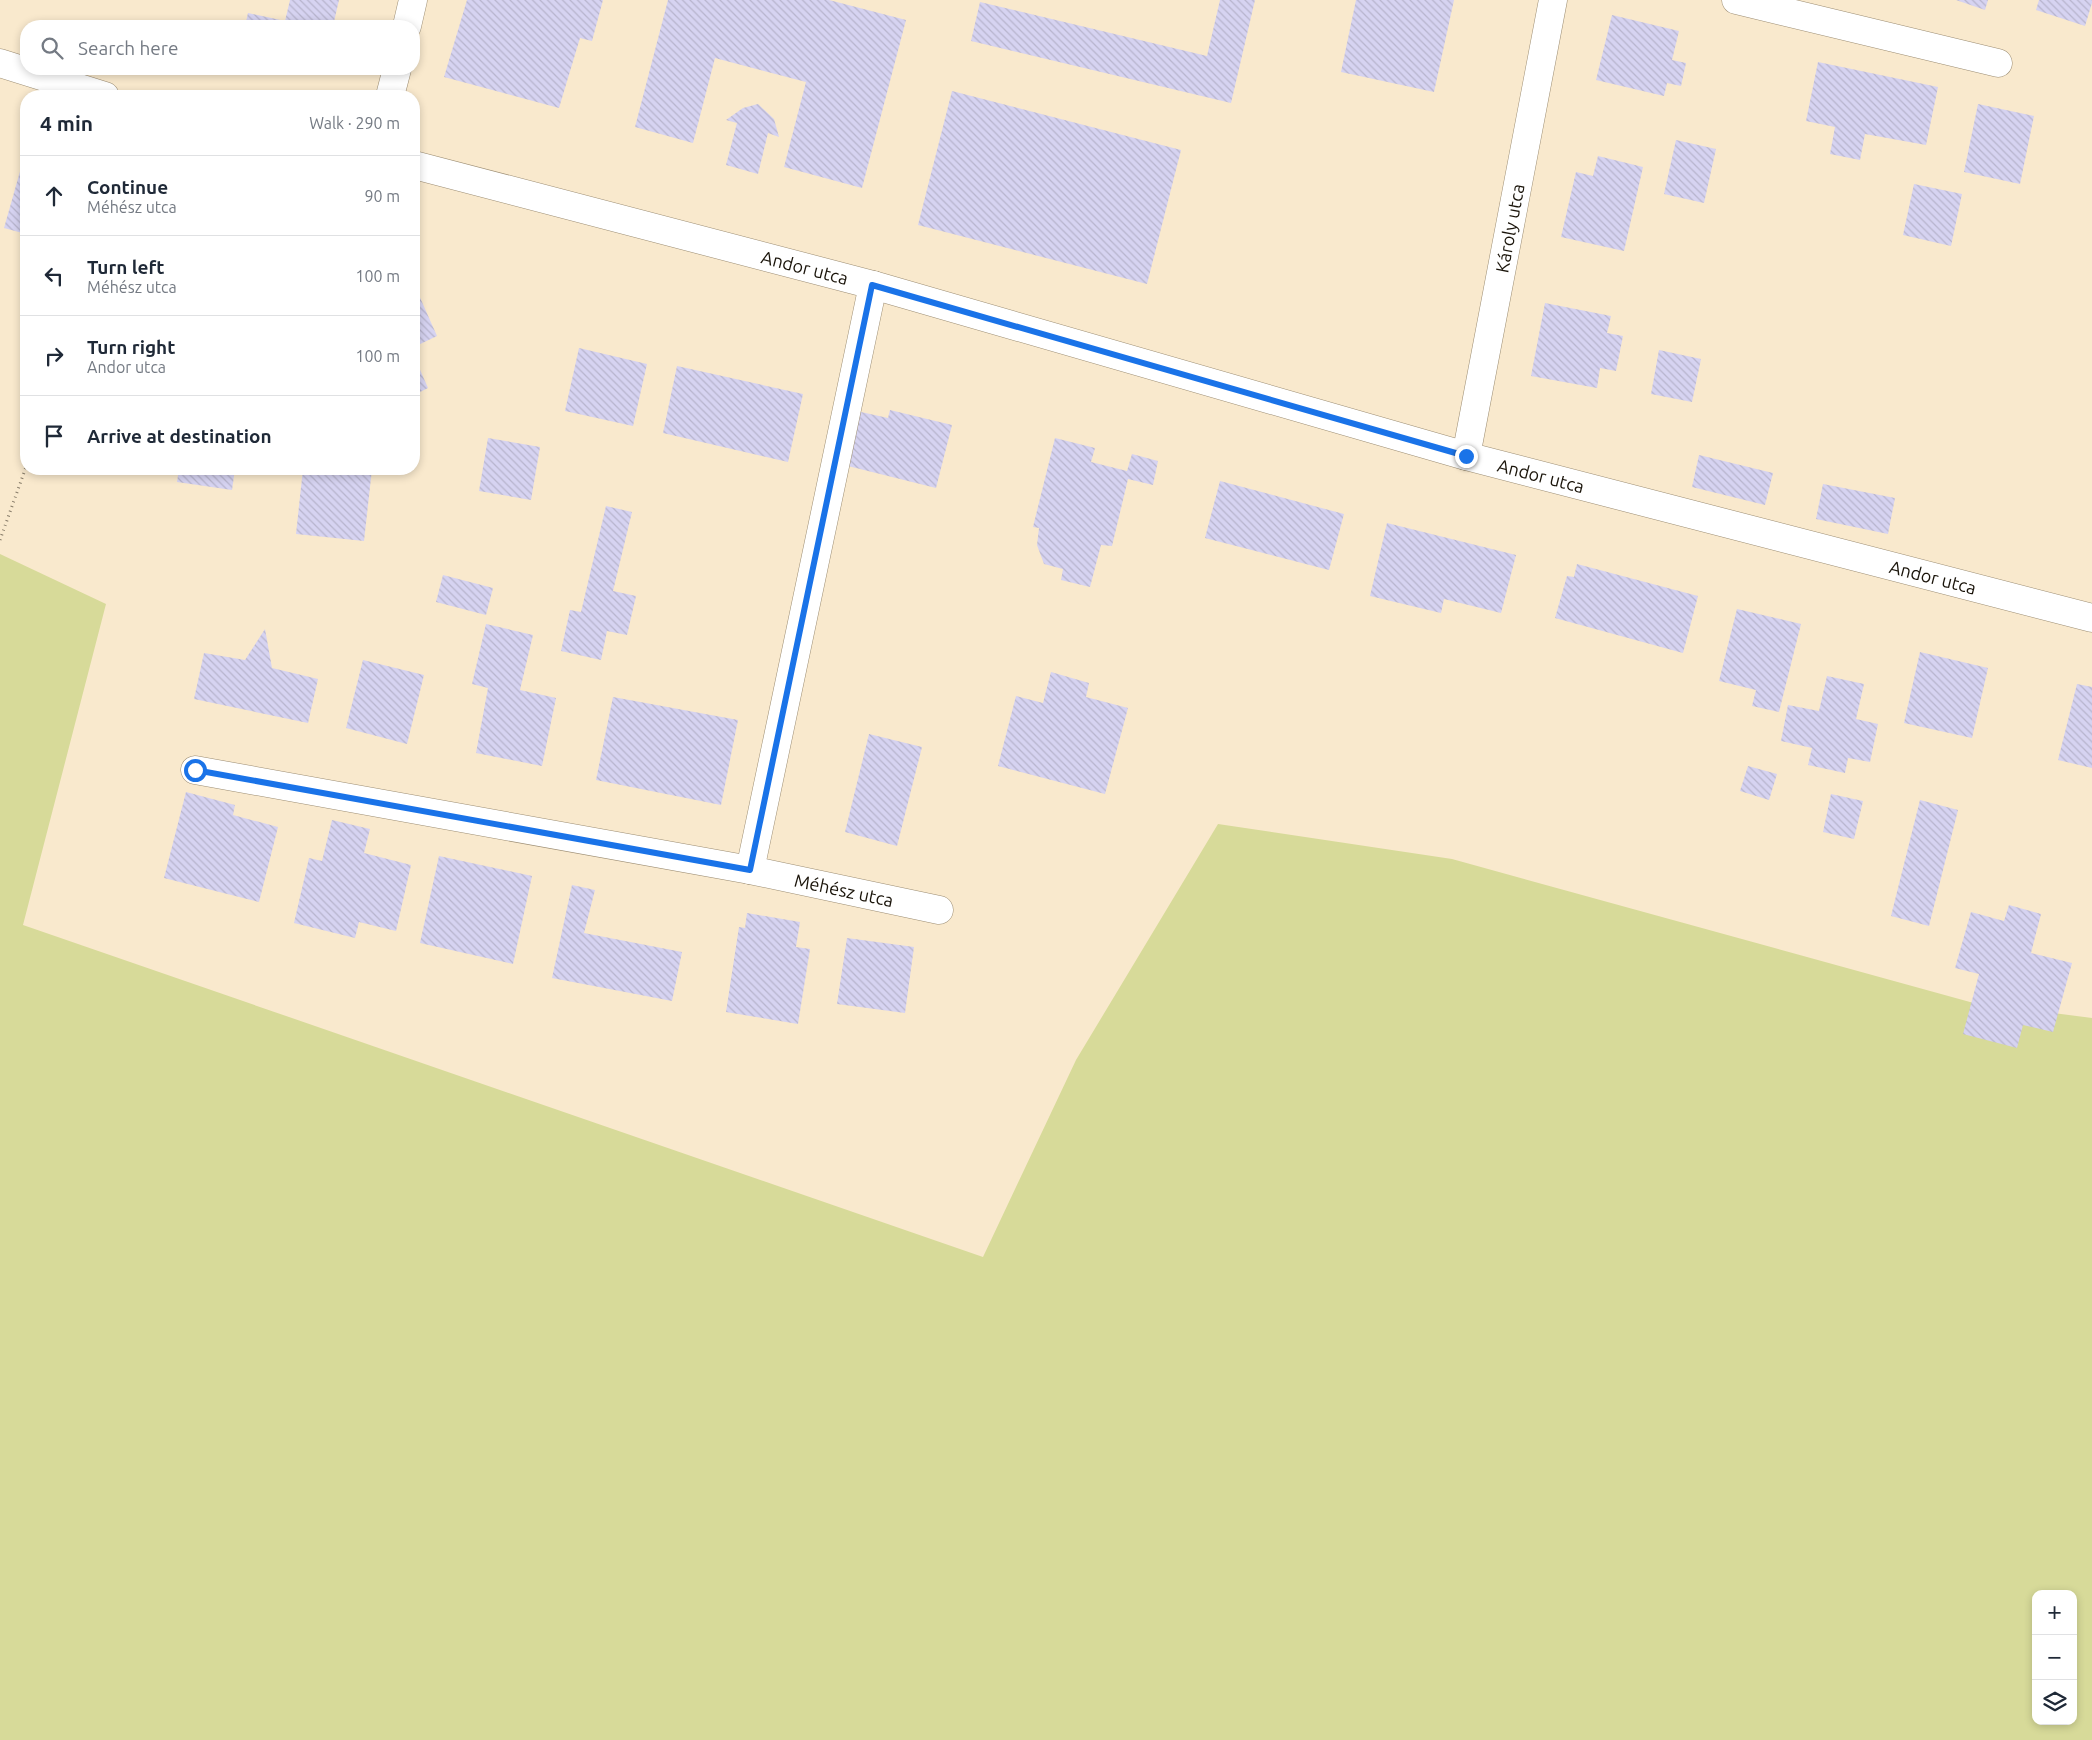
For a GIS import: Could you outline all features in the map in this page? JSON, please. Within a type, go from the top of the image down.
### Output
[{"type":"street","points":[[408,20],[413,0]]},
{"type":"street","name":"Károly utca","points":[[1466,456],[1553,0]]},
{"type":"street","points":[[1736,0],[1998,62]]},
{"type":"street","points":[[0,63],[20,69]]},
{"type":"street","points":[[38,75],[86,90]]},
{"type":"street","points":[[392,90],[395,75]]},
{"type":"street","name":"Andor utca","points":[[420,167],[872,285],[1466,456],[2092,618]]},
{"type":"street","points":[[750,870],[872,285]]},
{"type":"street","name":"Méhész utca","points":[[195,770],[750,870],[939,910]]},
{"type":"path","points":[[0,540],[23,475]]},
{"type":"green space","points":[[0,554],[106,604],[23,925],[983,1257],[1076,1060],[1218,824],[1452,859],[1970,1002],[2092,1018],[2092,1740],[0,1740]]},
{"type":"building","points":[[290,0],[339,0],[334,20],[285,20]]},
{"type":"building","points":[[467,0],[603,0],[592,41],[580,38],[559,108],[444,77]]},
{"type":"building","points":[[668,0],[829,0],[906,20],[862,188],[784,167],[806,82],[715,58],[693,143],[635,127]]},
{"type":"building","points":[[1220,0],[1255,0],[1231,103],[971,41],[980,2],[1207,56]]},
{"type":"building","points":[[1356,0],[1454,0],[1434,92],[1341,72]]},
{"type":"building","points":[[1956,0],[1988,0],[1985,10]]},
{"type":"building","points":[[2039,0],[2092,0],[2092,3],[2085,26],[2036,10]]},
{"type":"building","points":[[248,13],[280,20],[246,20]]},
{"type":"building","points":[[1612,15],[1679,31],[1672,60],[1686,63],[1681,86],[1667,83],[1664,96],[1596,80]]},
{"type":"building","points":[[1818,62],[1938,87],[1926,145],[1865,134],[1860,160],[1830,154],[1835,127],[1806,121]]},
{"type":"building","points":[[952,91],[1181,150],[1147,284],[918,225]]},
{"type":"building","points":[[758,104],[774,119],[779,137],[768,133],[758,174],[726,165],[737,123],[726,120],[743,108]]},
{"type":"building","points":[[1978,104],[2034,116],[2020,184],[1964,172]]},
{"type":"building","points":[[1676,140],[1716,149],[1704,203],[1664,194]]},
{"type":"building","points":[[1598,156],[1643,167],[1624,251],[1561,237],[1576,172],[1593,176]]},
{"type":"building","points":[[20,172],[20,232],[4,228]]},
{"type":"building","points":[[1914,184],[1962,194],[1951,246],[1903,235]]},
{"type":"building","points":[[420,298],[437,336],[420,344]]},
{"type":"building","points":[[1545,303],[1611,316],[1607,333],[1623,336],[1616,371],[1600,368],[1597,388],[1531,376]]},
{"type":"building","points":[[579,348],[647,364],[633,426],[565,411]]},
{"type":"building","points":[[1659,350],[1701,359],[1692,402],[1651,394]]},
{"type":"building","points":[[677,366],[803,394],[788,462],[663,433]]},
{"type":"building","points":[[420,370],[428,388],[420,392]]},
{"type":"building","points":[[852,410],[888,418],[890,410],[952,425],[936,488],[844,465]]},
{"type":"building","points":[[488,438],[540,447],[531,500],[479,491]]},
{"type":"building","points":[[1055,438],[1095,448],[1091,462],[1127,471],[1132,454],[1158,461],[1153,485],[1128,479],[1112,546],[1101,545],[1090,587],[1061,580],[1063,569],[1044,564],[1037,545],[1039,528],[1033,527]]},
{"type":"building","points":[[1699,455],[1773,473],[1765,505],[1692,487]]},
{"type":"building","points":[[178,475],[234,475],[232,490],[177,482]]},
{"type":"building","points":[[302,475],[371,475],[364,541],[296,534]]},
{"type":"building","points":[[1220,481],[1344,514],[1329,570],[1205,538]]},
{"type":"building","points":[[1823,484],[1895,498],[1888,534],[1816,519]]},
{"type":"building","points":[[606,506],[632,512],[613,591],[636,596],[627,635],[607,631],[601,660],[561,651],[570,610],[581,612]]},
{"type":"building","points":[[1387,523],[1516,555],[1501,613],[1444,599],[1441,613],[1370,596]]},
{"type":"building","points":[[1577,564],[1698,596],[1683,653],[1555,618],[1567,576],[1574,577]]},
{"type":"building","points":[[443,575],[493,588],[486,615],[436,602]]},
{"type":"building","points":[[1737,609],[1801,624],[1779,712],[1752,706],[1756,690],[1719,681]]},
{"type":"building","points":[[486,624],[533,635],[520,690],[556,698],[542,766],[476,753],[488,688],[472,684]]},
{"type":"building","points":[[265,629],[272,668],[318,679],[308,723],[194,699],[204,653],[245,660]]},
{"type":"building","points":[[1920,652],[1988,668],[1972,738],[1904,723]]},
{"type":"building","points":[[363,660],[424,675],[407,744],[346,728]]},
{"type":"building","points":[[1051,672],[1089,683],[1086,697],[1128,708],[1105,794],[998,766],[1016,696],[1043,703]]},
{"type":"building","points":[[1827,676],[1864,684],[1856,719],[1878,724],[1870,762],[1848,758],[1845,773],[1808,765],[1812,748],[1781,741],[1788,705],[1819,711]]},
{"type":"building","points":[[2077,684],[2092,687],[2092,768],[2058,760]]},
{"type":"building","points":[[613,697],[738,720],[721,805],[596,780]]},
{"type":"building","points":[[869,734],[922,747],[897,846],[845,832]]},
{"type":"building","points":[[1748,766],[1777,774],[1769,800],[1740,791]]},
{"type":"building","points":[[186,792],[235,805],[233,815],[278,827],[259,902],[164,878]]},
{"type":"building","points":[[1831,794],[1863,801],[1854,839],[1823,832]]},
{"type":"building","points":[[1920,800],[1958,810],[1929,926],[1891,916]]},
{"type":"building","points":[[332,820],[370,829],[364,853],[411,865],[396,931],[359,922],[355,938],[294,923],[309,858],[322,861]]},
{"type":"building","points":[[439,856],[532,876],[513,964],[420,943]]},
{"type":"building","points":[[572,885],[595,890],[584,933],[682,952],[672,1001],[552,978]]},
{"type":"building","points":[[2009,905],[2041,914],[2031,953],[2072,963],[2053,1032],[2023,1025],[2017,1048],[1963,1034],[1979,974],[1955,968],[1971,912],[2004,921]]},
{"type":"building","points":[[747,913],[800,922],[796,947],[810,949],[798,1024],[726,1012],[739,927],[745,928]]},
{"type":"building","points":[[847,938],[914,947],[905,1013],[837,1004]]},
{"type":"route","points":[[195,770],[750,870],[872,285],[1466,456]]}]
